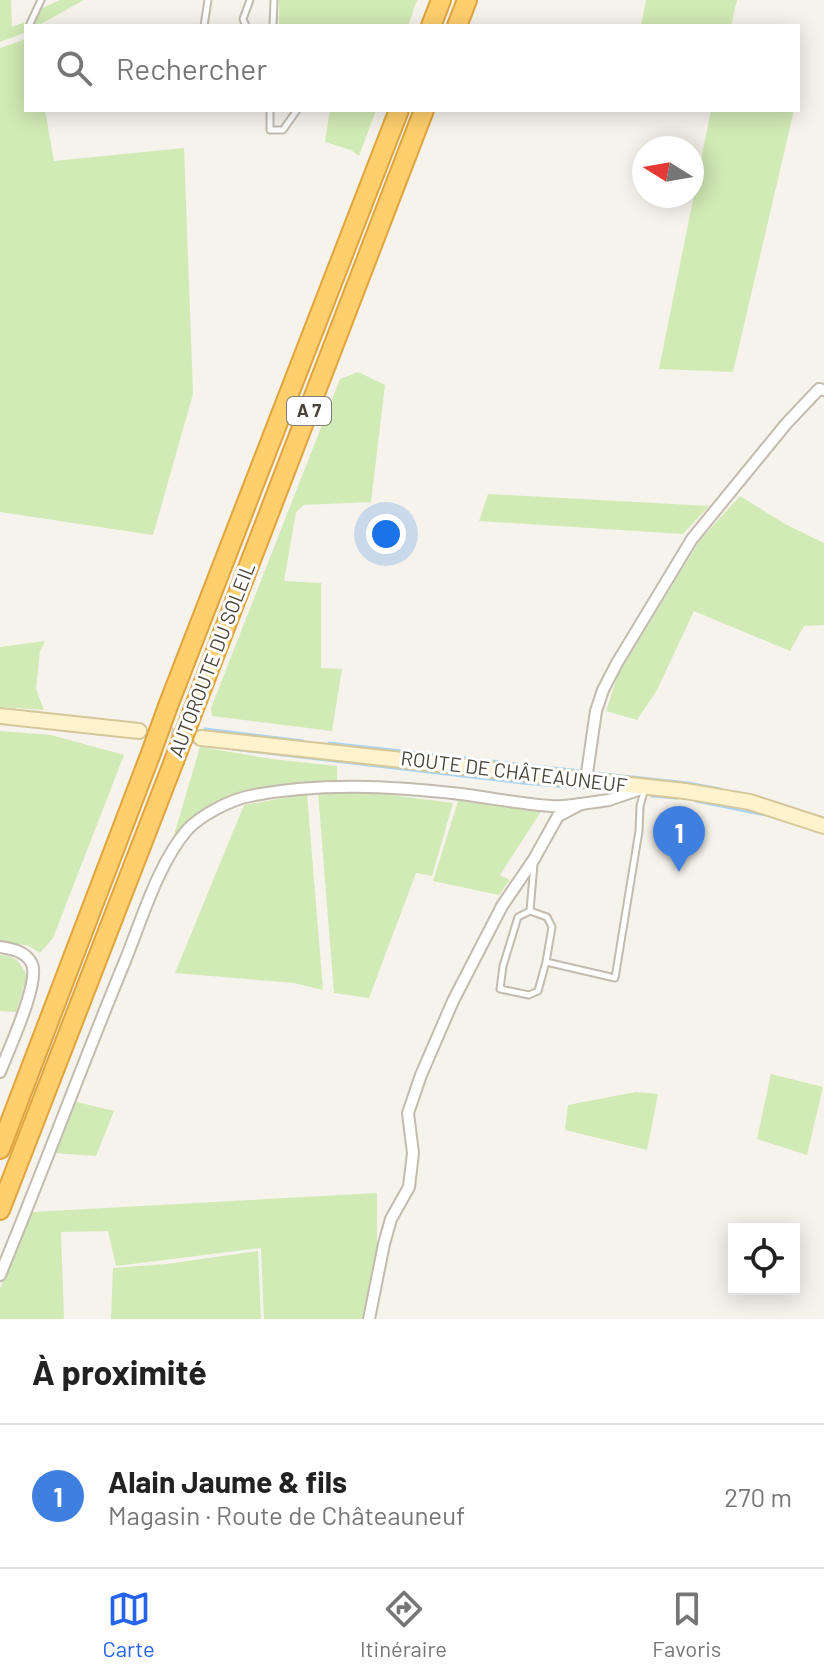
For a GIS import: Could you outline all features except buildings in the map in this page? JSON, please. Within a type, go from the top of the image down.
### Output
[{"type":"highway","points":[[420,24],[429,0]]},
{"type":"highway","points":[[432,24],[441,0]]},
{"type":"highway","points":[[458,24],[466,1]]},
{"type":"highway","points":[[378,164],[385,112]]},
{"type":"highway","name":"AUTOROUTE DU SOLEIL","points":[[0,1149],[398,112]]},
{"type":"highway","name":"AUTOROUTE DU SOLEIL","points":[[0,1210],[423,112]]},
{"type":"main road","points":[[0,716],[139,731]]},
{"type":"main road","name":"ROUTE DE CHÂTEAUNEUF","points":[[201,738],[685,791],[750,802],[824,826]]},
{"type":"street","points":[[586,780],[596,711],[603,690],[692,539],[786,424],[819,389],[824,390]]},
{"type":"street","points":[[0,1275],[166,860],[189,828],[235,799],[311,789],[381,787],[552,806],[609,800],[645,787]]},
{"type":"street","points":[[369,1319],[391,1219],[409,1187],[413,1153],[408,1113],[421,1075],[453,1001],[502,906],[558,816],[581,804]]},
{"type":"street","points":[[0,947],[25,954],[32,963],[34,974],[0,1072]]},
{"type":"lane","points":[[30,24],[41,0]]},
{"type":"lane","points":[[204,24],[208,0]]},
{"type":"lane","points":[[245,24],[243,19],[250,0]]},
{"type":"lane","points":[[273,24],[274,0]]},
{"type":"lane","points":[[270,112],[270,130],[283,130],[296,112]]},
{"type":"lane","points":[[546,962],[615,978],[645,787]]},
{"type":"lane","points":[[530,911],[534,859]]},
{"type":"lane","points":[[530,911],[547,917],[552,927],[546,962],[538,991],[529,995],[500,989],[503,966],[518,917],[530,911]]},
{"type":"green space","points":[[0,0],[11,0],[12,27],[24,22],[24,33],[0,42]]},
{"type":"green space","points":[[60,0],[84,0],[41,24],[34,24],[38,10]]},
{"type":"green space","points":[[279,0],[417,0],[409,24],[279,24]]},
{"type":"green space","points":[[646,0],[737,0],[731,24],[641,24]]},
{"type":"green space","points":[[24,40],[24,112],[45,112],[54,161],[184,148],[193,394],[153,535],[0,512],[0,48]]},
{"type":"green space","points":[[330,112],[375,112],[359,156],[351,150],[325,142]]},
{"type":"green space","points":[[711,112],[794,112],[733,372],[659,369],[691,208],[704,208],[704,145]]},
{"type":"green space","points":[[358,372],[385,385],[371,502],[304,505],[296,512],[284,581],[321,583],[321,668],[342,669],[332,731],[212,716],[211,708],[340,379]]},
{"type":"green space","points":[[488,494],[709,506],[683,534],[479,521]]},
{"type":"green space","points":[[740,496],[785,524],[824,543],[824,625],[804,626],[790,651],[694,611],[657,690],[637,720],[606,711],[618,674],[700,540]]},
{"type":"green space","points":[[45,641],[40,651],[36,689],[44,710],[0,707],[0,647]]},
{"type":"green space","points":[[0,731],[51,735],[124,755],[53,938],[40,953],[27,945],[0,943]]},
{"type":"green space","points":[[200,747],[337,766],[337,782],[245,790],[231,795],[174,835]]},
{"type":"green space","points":[[318,792],[383,794],[453,803],[432,876],[416,873],[369,998],[334,993]]},
{"type":"green space","points":[[307,794],[323,990],[294,983],[175,973],[244,805]]},
{"type":"green space","points":[[459,798],[542,810],[500,875],[510,880],[499,895],[433,881]]},
{"type":"green space","points":[[0,955],[17,961],[27,976],[16,1012],[0,1011]]},
{"type":"green space","points":[[771,1074],[823,1087],[807,1155],[757,1139]]},
{"type":"green space","points":[[636,1092],[658,1094],[647,1150],[565,1130],[568,1105]]},
{"type":"green space","points":[[73,1101],[114,1111],[96,1156],[53,1153]]},
{"type":"green space","points":[[377,1193],[377,1265],[365,1319],[264,1319],[261,1248],[116,1266],[108,1231],[61,1232],[64,1319],[0,1319],[0,1288],[32,1212]]},
{"type":"green space","points":[[258,1251],[261,1319],[111,1319],[113,1268]]},
{"type":"waterway","points":[[205,729],[303,741]]},
{"type":"waterway","points":[[329,743],[581,771]]},
{"type":"waterway","points":[[232,749],[604,790]]},
{"type":"waterway","points":[[594,773],[720,789]]},
{"type":"waterway","points":[[736,792],[779,804]]},
{"type":"waterway","points":[[652,796],[677,798]]},
{"type":"waterway","points":[[696,801],[771,816]]},
{"type":"tunnel","points":[[150,732],[201,738]]},
{"type":"place","name":"Alain Jaume & fils","points":[[679,872]]}]
